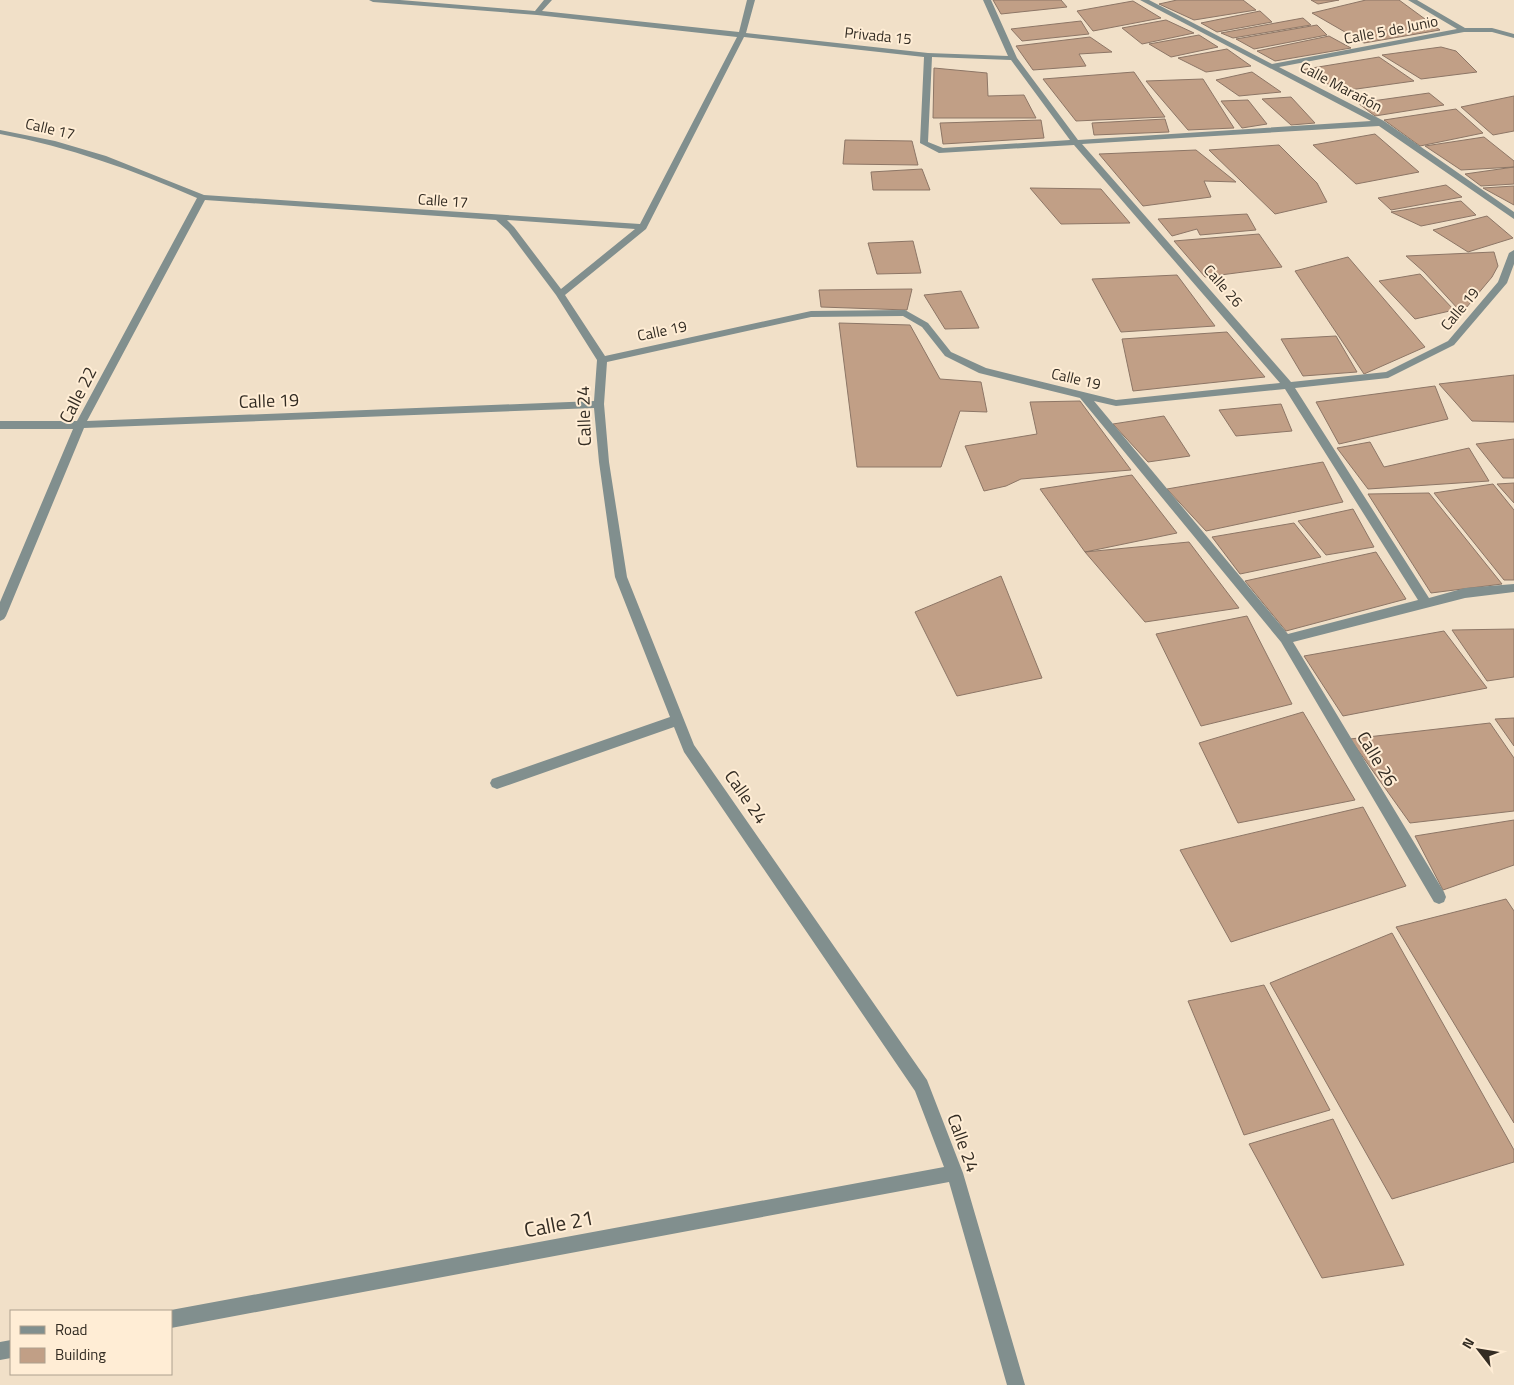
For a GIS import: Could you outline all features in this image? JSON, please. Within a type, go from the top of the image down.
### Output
[{"type":"street","name":"Privada 15","points":[[373,0],[537,13],[928,55],[1013,58]]},
{"type":"street","points":[[537,13],[548,0]]},
{"type":"street","points":[[560,294],[643,227],[742,35],[751,0]]},
{"type":"street","name":"Calle 26","points":[[987,0],[1013,58],[1075,141],[1287,384],[1426,603]]},
{"type":"street","name":"Calle Marañón","points":[[1144,0],[1380,123],[1514,216]]},
{"type":"street","points":[[1412,0],[1464,30]]},
{"type":"street","name":"Calle 5 de Junio","points":[[1272,66],[1464,30],[1492,30],[1514,36]]},
{"type":"street","points":[[928,55],[924,143],[942,150],[1380,123]]},
{"type":"street","name":"Calle 17","points":[[0,132],[69,146],[135,168],[202,197],[500,219],[643,227]]},
{"type":"street","name":"Calle 22","points":[[0,616],[80,425],[202,197]]},
{"type":"street","points":[[500,219],[511,230],[560,294],[602,360]]},
{"type":"street","name":"Calle 19","points":[[602,360],[811,314],[905,313],[925,325],[948,354],[982,371],[1116,403],[1388,375],[1451,343],[1502,283],[1514,253]]},
{"type":"street","points":[[1507,269],[1514,283]]},
{"type":"street","name":"Calle 24","points":[[602,360],[599,404],[604,462],[621,577],[678,720],[690,748],[921,1086],[955,1173],[1016,1385]]},
{"type":"street","name":"Calle 26","points":[[1085,397],[1285,639],[1439,897]]},
{"type":"street","name":"Calle 19","points":[[0,425],[80,425],[599,404]]},
{"type":"street","points":[[1285,639],[1465,593],[1514,588]]},
{"type":"street","points":[[496,783],[678,720]]},
{"type":"street","name":"Calle 21","points":[[172,1319],[955,1173]]},
{"type":"building","points":[[993,0],[1061,0],[1067,7],[1001,14]]},
{"type":"building","points":[[1177,0],[1243,0],[1256,10],[1194,20],[1159,4]]},
{"type":"building","points":[[1311,0],[1339,0],[1318,4]]},
{"type":"building","points":[[1366,0],[1399,0],[1440,30],[1364,43],[1312,13]]},
{"type":"building","points":[[1133,1],[1161,18],[1093,31],[1077,11]]},
{"type":"building","points":[[1260,11],[1272,22],[1217,32],[1201,23]]},
{"type":"building","points":[[1303,18],[1311,25],[1233,38],[1221,33]]},
{"type":"building","points":[[1166,20],[1194,33],[1142,44],[1122,28]]},
{"type":"building","points":[[1081,21],[1089,34],[1022,41],[1011,29]]},
{"type":"building","points":[[1317,25],[1327,35],[1254,49],[1236,39]]},
{"type":"building","points":[[1199,35],[1218,47],[1171,57],[1149,44]]},
{"type":"building","points":[[1329,36],[1351,48],[1275,61],[1257,51]]},
{"type":"building","points":[[1090,37],[1112,52],[1079,54],[1086,66],[1033,70],[1016,46]]},
{"type":"building","points":[[1441,47],[1456,51],[1477,72],[1421,79],[1382,55]]},
{"type":"building","points":[[1227,49],[1251,66],[1206,72],[1178,58]]},
{"type":"building","points":[[1379,57],[1414,81],[1342,91],[1300,70]]},
{"type":"building","points":[[934,68],[987,73],[988,96],[1024,95],[1036,118],[933,118]]},
{"type":"building","points":[[1134,72],[1165,117],[1076,121],[1043,79]]},
{"type":"building","points":[[1252,72],[1281,92],[1239,96],[1216,80]]},
{"type":"building","points":[[1203,79],[1234,128],[1188,130],[1146,81]]},
{"type":"building","points":[[1429,93],[1444,105],[1375,116],[1358,103]]},
{"type":"building","points":[[1514,96],[1514,131],[1493,135],[1461,107]]},
{"type":"building","points":[[1291,97],[1315,123],[1291,125],[1262,99]]},
{"type":"building","points":[[1248,100],[1267,124],[1242,128],[1221,101]]},
{"type":"building","points":[[1456,109],[1483,133],[1420,146],[1384,120]]},
{"type":"building","points":[[1165,119],[1169,132],[1094,135],[1092,123]]},
{"type":"building","points":[[1041,120],[1044,138],[943,144],[940,123]]},
{"type":"building","points":[[1375,134],[1419,172],[1356,184],[1313,145]]},
{"type":"building","points":[[1484,137],[1514,161],[1514,167],[1461,170],[1425,146]]},
{"type":"building","points":[[845,140],[912,141],[918,165],[843,164]]},
{"type":"building","points":[[1279,145],[1317,183],[1327,202],[1275,214],[1209,150]]},
{"type":"building","points":[[1196,150],[1236,182],[1204,181],[1211,197],[1143,206],[1099,154]]},
{"type":"building","points":[[1514,167],[1514,184],[1481,186],[1465,174]]},
{"type":"building","points":[[922,169],[930,190],[873,190],[871,172]]},
{"type":"building","points":[[1446,185],[1462,197],[1391,210],[1378,198]]},
{"type":"building","points":[[1514,186],[1514,205],[1483,188]]},
{"type":"building","points":[[1030,188],[1101,189],[1130,223],[1061,224]]},
{"type":"building","points":[[1461,201],[1476,215],[1421,226],[1391,212]]},
{"type":"building","points":[[1247,214],[1256,230],[1200,235],[1197,229],[1172,236],[1158,219]]},
{"type":"building","points":[[1487,216],[1513,238],[1468,252],[1433,230]]},
{"type":"building","points":[[1259,234],[1282,267],[1205,277],[1174,241]]},
{"type":"building","points":[[913,241],[921,273],[877,274],[868,243]]},
{"type":"building","points":[[1494,252],[1498,266],[1492,277],[1466,308],[1459,310],[1424,272],[1406,256]]},
{"type":"building","points":[[1348,257],[1425,347],[1364,374],[1295,271]]},
{"type":"building","points":[[1420,274],[1454,310],[1415,319],[1379,281]]},
{"type":"building","points":[[1177,275],[1215,326],[1121,332],[1092,279]]},
{"type":"building","points":[[912,289],[907,310],[821,307],[819,290]]},
{"type":"building","points":[[961,291],[979,328],[945,329],[924,295]]},
{"type":"building","points":[[839,323],[910,325],[940,379],[981,382],[987,412],[960,411],[941,467],[857,467]]},
{"type":"building","points":[[1227,332],[1265,377],[1133,391],[1122,339]]},
{"type":"building","points":[[1336,336],[1357,372],[1303,376],[1281,339]]},
{"type":"building","points":[[1514,375],[1514,422],[1472,421],[1439,384]]},
{"type":"building","points":[[1435,386],[1448,419],[1339,444],[1316,402]]},
{"type":"building","points":[[1080,401],[1131,470],[1021,479],[1006,486],[984,491],[965,446],[1037,434],[1030,402]]},
{"type":"building","points":[[1281,404],[1292,431],[1236,436],[1219,410]]},
{"type":"building","points":[[1164,416],[1190,456],[1148,462],[1113,424]]},
{"type":"building","points":[[1514,439],[1514,478],[1503,478],[1476,444]]},
{"type":"building","points":[[1370,442],[1384,467],[1469,448],[1489,481],[1368,489],[1337,448]]},
{"type":"building","points":[[1323,462],[1343,502],[1206,531],[1167,489]]},
{"type":"building","points":[[1132,475],[1177,533],[1085,552],[1040,489]]},
{"type":"building","points":[[1514,483],[1514,503],[1497,484]]},
{"type":"building","points":[[1493,484],[1514,510],[1514,580],[1504,580],[1434,493]]},
{"type":"building","points":[[1429,493],[1502,584],[1431,593],[1368,494]]},
{"type":"building","points":[[1353,509],[1374,547],[1326,555],[1298,521]]},
{"type":"building","points":[[1294,523],[1321,557],[1240,574],[1212,537]]},
{"type":"building","points":[[1189,542],[1239,608],[1145,622],[1085,552]]},
{"type":"building","points":[[1376,552],[1406,599],[1286,631],[1245,581]]},
{"type":"building","points":[[1001,576],[1042,678],[957,696],[915,612]]},
{"type":"building","points":[[1247,616],[1292,704],[1201,726],[1156,634]]},
{"type":"building","points":[[1514,629],[1514,677],[1487,681],[1452,630]]},
{"type":"building","points":[[1444,631],[1487,688],[1343,716],[1304,656]]},
{"type":"building","points":[[1303,712],[1355,800],[1238,823],[1199,743]]},
{"type":"building","points":[[1514,718],[1514,746],[1495,719]]},
{"type":"building","points":[[1490,723],[1514,758],[1514,811],[1410,823],[1350,739]]},
{"type":"building","points":[[1363,807],[1406,886],[1231,942],[1180,850]]},
{"type":"building","points":[[1514,820],[1514,865],[1443,890],[1415,836]]},
{"type":"building","points":[[1506,899],[1514,911],[1514,1123],[1396,927]]},
{"type":"building","points":[[1392,933],[1514,1150],[1514,1162],[1392,1199],[1270,983]]},
{"type":"building","points":[[1264,985],[1330,1110],[1244,1135],[1188,1001]]},
{"type":"building","points":[[1333,1119],[1404,1265],[1322,1278],[1249,1144]]}]
